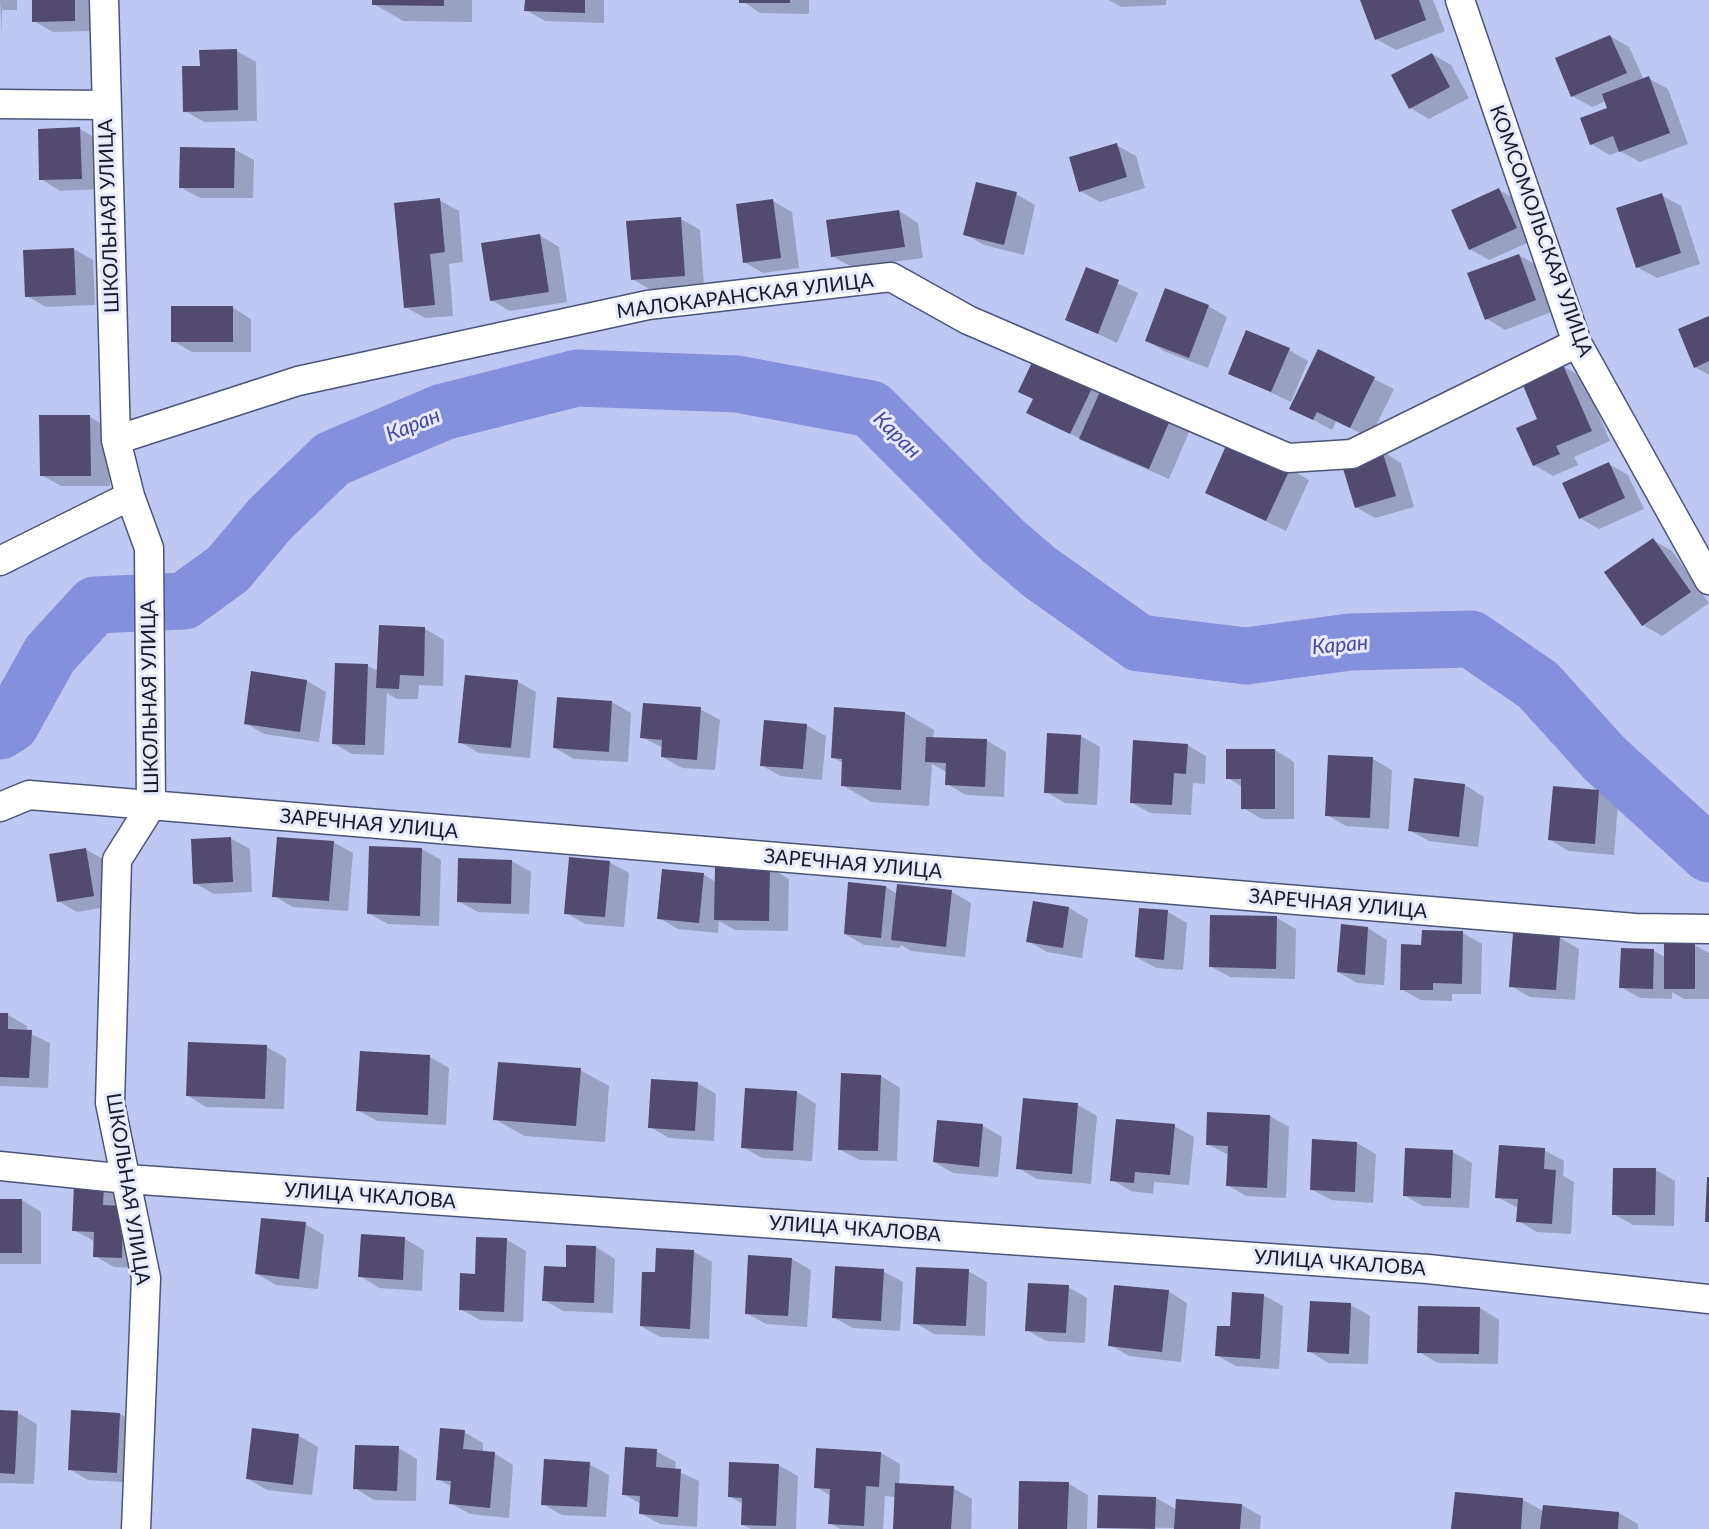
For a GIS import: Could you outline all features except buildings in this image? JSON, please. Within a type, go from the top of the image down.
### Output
[{"type":"street","name":"ШКОЛЬНАЯ УЛИЦА","points":[[104,0],[105,105],[116,440],[130,496],[148,548],[151,806],[117,860],[110,1102],[146,1278],[136,1529]]},
{"type":"street","name":"КОМСОМОЛЬСКАЯ УЛИЦА","points":[[1460,0],[1577,343],[1709,580]]},
{"type":"street","points":[[0,104],[105,105]]},
{"type":"street","name":"МАЛОКАРАНСКАЯ УЛИЦА","points":[[116,440],[298,381],[648,305],[891,277],[968,320],[1288,458],[1352,454],[1577,343]]},
{"type":"street","points":[[0,561],[130,496]]},
{"type":"street","name":"ЗАРЕЧНАЯ УЛИЦА","points":[[0,807],[30,795],[1623,927],[1709,929]]},
{"type":"street","name":"УЛИЦА ЧКАЛОВА","points":[[0,1166],[127,1179],[1428,1269],[1709,1299]]},
{"type":"waterway","name":"Каран","points":[[0,731],[11,724],[50,654],[95,605],[184,601],[228,569],[270,519],[332,459],[443,412],[577,378],[737,384],[871,409],[1002,540],[1038,571],[1139,643],[1246,656],[1350,642],[1471,639],[1538,685],[1604,758],[1709,854]]}]
